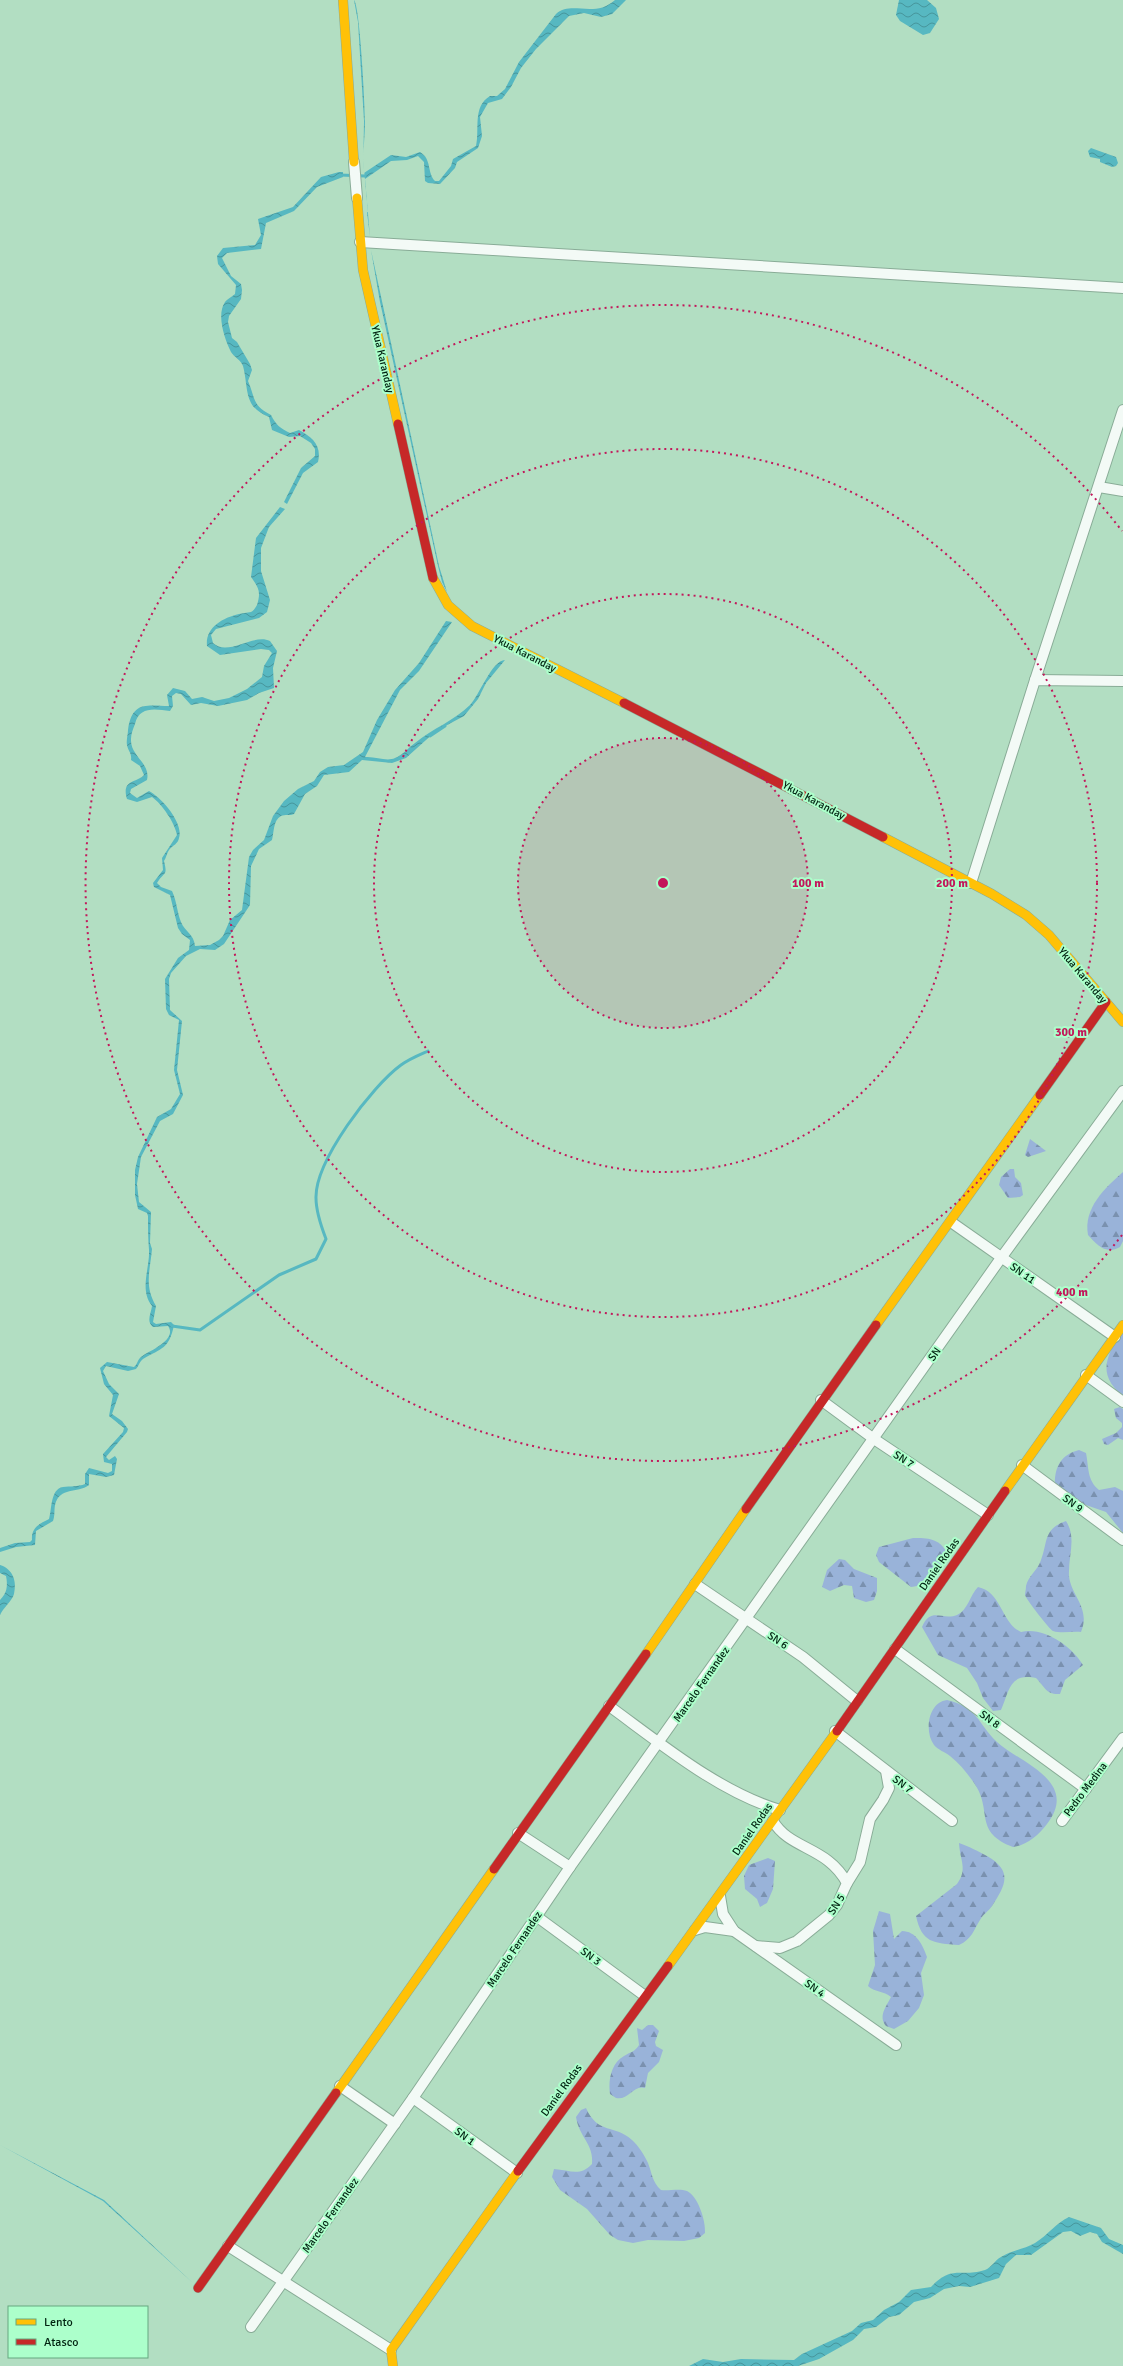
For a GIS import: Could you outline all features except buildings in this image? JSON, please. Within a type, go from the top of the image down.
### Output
[{"type":"street","name":"Ykua Karanday","points":[[343,0],[363,270],[432,577],[441,598],[454,615],[472,626],[674,728],[971,883],[1026,915],[1040,926],[1123,1022]]},
{"type":"street","points":[[360,242],[1123,288]]},
{"type":"street","points":[[971,883],[1123,410]]},
{"type":"street","points":[[1099,487],[1123,491]]},
{"type":"street","points":[[1035,680],[1123,681]]},
{"type":"street","points":[[198,2288],[695,1584],[821,1400],[951,1222],[1106,1002]]},
{"type":"street","name":"SN","points":[[747,1619],[1001,1258],[1123,1091]]},
{"type":"street","name":"SN 11","points":[[951,1222],[1115,1336]]},
{"type":"street","name":"Daniel Rodas","points":[[394,2347],[578,2086],[720,1896],[895,1649],[1022,1465],[1123,1325]]},
{"type":"street","points":[[1086,1375],[1123,1402]]},
{"type":"street","name":"SN 7","points":[[821,1400],[874,1439],[988,1515]]},
{"type":"street","name":"SN 9","points":[[1022,1465],[1123,1540]]},
{"type":"street","name":"SN 6","points":[[695,1584],[803,1657],[857,1701]]},
{"type":"street","name":"Marcelo Fernandez","points":[[251,2327],[395,2124],[570,1867],[660,1743],[747,1619]]},
{"type":"street","name":"SN 8","points":[[895,1649],[1086,1789]]},
{"type":"street","points":[[609,1706],[660,1743],[730,1789],[760,1804],[780,1810]]},
{"type":"street","name":"SN 7","points":[[836,1731],[952,1821]]},
{"type":"street","name":"Pedro Medina","points":[[1062,1821],[1123,1738]]},
{"type":"street","points":[[847,1883],[860,1862],[870,1819],[889,1788],[886,1771]]},
{"type":"street","name":"SN 5","points":[[755,1946],[780,1948],[797,1941],[829,1915],[840,1900],[847,1883],[842,1874],[828,1860],[779,1831],[773,1820]]},
{"type":"street","points":[[518,1833],[570,1867]]},
{"type":"street","name":"SN 4","points":[[720,1896],[723,1914],[734,1931],[896,2045]]},
{"type":"street","name":"SN 3","points":[[536,1916],[645,1996]]},
{"type":"street","name":"SN 4","points":[[695,1930],[706,1927],[734,1931]]},
{"type":"street","points":[[340,2086],[395,2124]]},
{"type":"street","name":"SN 1","points":[[413,2098],[517,2173]]},
{"type":"street","points":[[228,2246],[394,2347],[393,2366]]},
{"type":"green space","points":[[1030,1139],[1046,1151],[1028,1157],[1025,1155]]},
{"type":"green space","points":[[1010,1169],[1014,1169],[1015,1177],[1021,1183],[1023,1195],[1020,1197],[1008,1198],[999,1185],[1001,1177]]},
{"type":"green space","points":[[1123,1172],[1123,1241],[1120,1247],[1110,1250],[1102,1248],[1088,1235],[1087,1225],[1092,1207],[1097,1199]]},
{"type":"green space","points":[[1123,1329],[1123,1396],[1114,1388],[1109,1379],[1107,1363],[1109,1355]]},
{"type":"green space","points":[[1120,1407],[1123,1409],[1123,1440],[1118,1438],[1108,1445],[1104,1444],[1102,1439],[1116,1433],[1122,1427],[1122,1423],[1116,1418],[1114,1409]]},
{"type":"green space","points":[[1079,1450],[1086,1453],[1090,1478],[1099,1490],[1115,1487],[1123,1491],[1123,1533],[1106,1512],[1083,1504],[1055,1487],[1057,1468],[1060,1463],[1067,1455]]},
{"type":"green space","points":[[1066,1521],[1072,1541],[1069,1569],[1070,1583],[1080,1602],[1084,1616],[1081,1632],[1053,1631],[1038,1614],[1025,1595],[1027,1582],[1040,1564],[1050,1532],[1053,1528]]},
{"type":"green space","points":[[913,1538],[933,1540],[940,1544],[947,1553],[942,1565],[934,1576],[918,1586],[911,1587],[879,1562],[876,1555],[879,1547]]},
{"type":"green space","points":[[839,1559],[845,1560],[854,1569],[877,1578],[877,1591],[874,1600],[866,1602],[854,1598],[852,1586],[844,1585],[830,1591],[822,1587],[827,1570]]},
{"type":"green space","points":[[978,1587],[986,1590],[992,1595],[1014,1628],[1021,1632],[1038,1632],[1056,1639],[1072,1651],[1078,1658],[1083,1665],[1065,1680],[1060,1694],[1049,1692],[1036,1678],[1020,1678],[1011,1685],[1008,1690],[1001,1710],[993,1711],[983,1698],[977,1683],[967,1668],[938,1655],[922,1627],[925,1621],[929,1617],[937,1615],[952,1616],[961,1613]]},
{"type":"green space","points":[[947,1700],[966,1707],[997,1742],[1032,1766],[1052,1785],[1056,1796],[1055,1809],[1044,1828],[1028,1842],[1013,1847],[993,1835],[988,1828],[981,1795],[976,1786],[950,1756],[934,1745],[929,1733],[930,1718],[936,1706]]},
{"type":"green space","points":[[959,1843],[980,1852],[995,1862],[1001,1867],[1004,1873],[1004,1879],[1001,1891],[992,1906],[981,1918],[970,1937],[959,1945],[936,1942],[925,1937],[916,1916],[957,1884],[960,1879],[963,1869]]},
{"type":"green space","points":[[768,1858],[775,1861],[773,1889],[767,1903],[760,1907],[757,1899],[745,1889],[744,1876],[749,1865]]},
{"type":"green space","points":[[879,1911],[890,1914],[894,1939],[902,1931],[911,1933],[921,1944],[927,1957],[921,1973],[924,1995],[919,2008],[908,2021],[894,2029],[886,2026],[883,2019],[884,2012],[891,1997],[868,1986],[875,1965],[873,1931]]},
{"type":"green space","points":[[648,2025],[653,2025],[659,2031],[655,2042],[656,2046],[663,2050],[659,2062],[648,2073],[645,2088],[638,2088],[624,2097],[616,2098],[610,2094],[609,2089],[613,2068],[620,2059],[634,2051],[639,2045],[637,2028],[642,2030]]},
{"type":"green space","points":[[586,2108],[596,2122],[601,2126],[626,2135],[634,2142],[645,2157],[654,2181],[661,2190],[687,2191],[695,2198],[704,2222],[705,2233],[699,2238],[684,2241],[648,2240],[633,2243],[618,2240],[610,2235],[587,2209],[560,2190],[552,2177],[554,2169],[579,2172],[588,2168],[592,2164],[591,2151],[580,2130],[576,2117],[581,2110]]},
{"type":"water","points":[[354,0],[358,19],[363,78],[365,121],[363,155],[364,121],[358,22]]},
{"type":"water","points":[[615,0],[626,0],[612,14],[601,17],[584,13],[569,16],[536,49],[521,68],[511,87],[502,99],[488,103],[480,117],[482,136],[478,148],[457,162],[455,168],[440,184],[428,183],[425,181],[424,162],[418,156],[407,160],[391,161],[365,179],[370,237],[363,179],[363,160],[364,173],[391,155],[406,157],[420,152],[424,155],[428,162],[433,178],[435,181],[439,181],[451,166],[453,159],[476,146],[479,112],[484,101],[490,96],[497,96],[505,89],[519,62],[556,14],[562,10],[576,8],[599,8]]},
{"type":"water","points":[[899,0],[927,0],[936,8],[939,19],[930,33],[923,35],[900,21],[896,15]]},
{"type":"water","points":[[1091,148],[1116,157],[1118,163],[1116,166],[1112,167],[1100,162],[1100,159],[1090,157],[1088,151]]},
{"type":"water","points":[[343,172],[343,177],[317,187],[294,211],[266,223],[261,249],[227,253],[222,258],[231,276],[241,284],[241,299],[229,316],[228,322],[232,338],[237,342],[250,364],[252,370],[248,381],[257,405],[271,415],[279,426],[290,433],[299,430],[308,436],[315,442],[319,451],[318,462],[303,473],[287,504],[284,502],[301,468],[315,456],[315,449],[311,443],[300,436],[289,437],[272,430],[269,417],[261,413],[251,403],[248,396],[243,366],[231,352],[226,341],[221,320],[222,307],[226,301],[235,294],[236,285],[218,264],[217,256],[223,248],[255,245],[261,235],[258,219],[293,207],[321,177]]},
{"type":"water","points":[[371,250],[439,566],[447,592],[442,582],[438,566],[380,302]]},
{"type":"water","points":[[280,507],[285,509],[269,527],[261,548],[261,571],[270,600],[267,612],[259,618],[216,629],[211,635],[213,643],[219,647],[233,646],[263,639],[270,641],[277,651],[273,668],[274,688],[259,693],[247,700],[218,706],[201,703],[191,705],[181,694],[176,693],[172,696],[173,706],[170,711],[153,709],[144,711],[140,714],[131,735],[134,750],[146,769],[147,780],[131,789],[130,793],[137,798],[149,791],[154,794],[170,811],[178,825],[180,832],[178,840],[168,851],[164,861],[166,870],[165,874],[157,883],[161,887],[172,891],[181,922],[193,939],[195,946],[210,945],[219,940],[223,936],[230,920],[242,910],[249,857],[253,850],[264,840],[273,816],[284,801],[298,789],[314,781],[320,772],[328,767],[344,765],[363,752],[377,720],[395,690],[419,663],[446,621],[452,622],[419,671],[400,690],[365,757],[392,759],[401,755],[422,738],[464,711],[474,700],[495,666],[505,660],[486,683],[478,699],[464,716],[436,731],[406,758],[392,763],[362,760],[349,772],[324,775],[317,786],[305,794],[294,814],[283,815],[278,818],[276,820],[272,840],[259,849],[251,866],[250,905],[224,944],[215,950],[200,949],[186,956],[171,973],[169,979],[170,1010],[182,1021],[177,1070],[183,1095],[173,1114],[160,1121],[141,1157],[137,1184],[139,1202],[151,1212],[150,1243],[152,1249],[149,1285],[152,1299],[156,1306],[153,1322],[156,1324],[171,1322],[174,1325],[172,1333],[170,1339],[164,1347],[143,1359],[136,1369],[128,1371],[106,1366],[103,1371],[109,1384],[119,1394],[112,1414],[122,1421],[128,1429],[106,1457],[109,1460],[115,1456],[117,1459],[114,1475],[106,1477],[89,1474],[89,1485],[84,1488],[69,1491],[57,1499],[53,1521],[36,1531],[35,1545],[16,1547],[0,1552],[0,1548],[15,1543],[30,1542],[32,1540],[34,1529],[49,1519],[52,1500],[59,1489],[63,1487],[85,1484],[85,1474],[89,1468],[108,1473],[112,1471],[112,1464],[104,1462],[103,1454],[123,1432],[124,1428],[109,1416],[113,1395],[104,1384],[100,1368],[107,1362],[134,1367],[141,1357],[161,1344],[169,1336],[170,1331],[168,1326],[153,1327],[150,1322],[152,1306],[146,1293],[149,1257],[148,1216],[147,1213],[138,1209],[135,1195],[135,1170],[138,1157],[157,1117],[171,1109],[180,1094],[174,1070],[179,1020],[169,1015],[166,1009],[165,979],[178,958],[189,950],[190,940],[182,934],[178,928],[170,895],[154,887],[153,883],[163,870],[162,858],[177,835],[174,825],[164,809],[152,797],[137,802],[127,799],[126,788],[128,785],[144,775],[140,766],[131,760],[127,743],[128,730],[130,720],[137,709],[148,706],[169,706],[167,695],[173,688],[185,691],[192,699],[202,697],[214,701],[229,698],[247,689],[262,677],[264,666],[272,653],[269,650],[261,649],[220,655],[207,646],[207,640],[212,629],[221,621],[233,616],[251,612],[257,605],[259,597],[258,590],[251,577],[256,538]]},
{"type":"water","points":[[0,1565],[8,1569],[13,1576],[15,1589],[13,1597],[0,1615],[0,1600],[6,1592],[7,1583],[6,1576],[0,1573]]},
{"type":"water","points":[[0,2145],[104,2200],[194,2284],[103,2201]]},
{"type":"water","points":[[1069,2217],[1101,2228],[1109,2239],[1123,2245],[1123,2254],[1102,2242],[1097,2234],[1090,2232],[1080,2236],[1071,2231],[1063,2232],[1031,2255],[1016,2255],[1006,2264],[999,2278],[970,2287],[959,2286],[944,2289],[930,2298],[914,2302],[899,2315],[889,2317],[876,2327],[864,2329],[853,2340],[819,2359],[798,2366],[689,2366],[703,2359],[723,2362],[741,2359],[794,2360],[802,2354],[852,2331],[861,2323],[873,2320],[884,2310],[899,2302],[911,2290],[931,2287],[945,2276],[951,2274],[969,2273],[987,2269],[999,2258],[1035,2243],[1060,2222]]},
{"type":"pier","points":[[361,148],[368,212],[365,213],[359,173]]},
{"type":"waterway","points":[[340,175],[365,176]]},
{"type":"waterway","points":[[430,736],[445,726]]},
{"type":"waterway","points":[[172,1326],[200,1330],[279,1275],[316,1259],[326,1239],[317,1208],[316,1198],[318,1183],[335,1145],[347,1126],[375,1089],[404,1063],[428,1051]]},
{"type":"traffic: slow","points":[[343,0],[354,162]]},
{"type":"traffic: slow","points":[[357,198],[363,270],[398,424]]},
{"type":"traffic: slow","points":[[433,578],[448,605],[472,626],[624,703]]},
{"type":"traffic: slow","points":[[883,837],[992,894],[1026,915],[1049,935],[1123,1022]]},
{"type":"traffic: slow","points":[[876,1325],[1040,1095]]},
{"type":"traffic: slow","points":[[1005,1491],[1123,1325]]},
{"type":"traffic: slow","points":[[646,1654],[746,1509]]},
{"type":"traffic: slow","points":[[668,1966],[837,1731]]},
{"type":"traffic: slow","points":[[336,2093],[494,1869]]},
{"type":"traffic: slow","points":[[393,2366],[391,2350],[518,2171]]},
{"type":"traffic: jam","points":[[398,424],[433,578]]},
{"type":"traffic: jam","points":[[624,703],[883,837]]},
{"type":"traffic: jam","points":[[1040,1095],[1106,1002]]},
{"type":"traffic: jam","points":[[746,1509],[876,1325]]},
{"type":"traffic: jam","points":[[837,1731],[1005,1491]]},
{"type":"traffic: jam","points":[[494,1869],[646,1654]]},
{"type":"traffic: jam","points":[[518,2171],[668,1966]]},
{"type":"traffic: jam","points":[[198,2288],[336,2093]]}]
